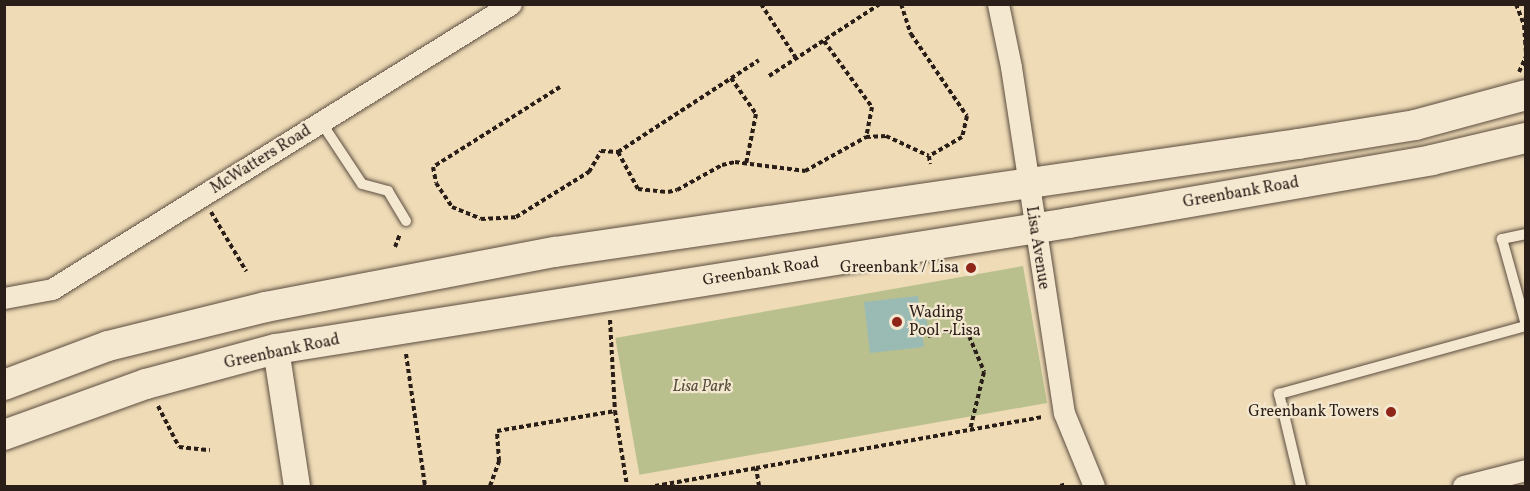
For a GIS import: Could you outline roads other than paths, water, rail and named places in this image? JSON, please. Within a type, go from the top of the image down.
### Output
[{"type":"main road","points":[[4,385],[108,346],[266,307],[555,252],[1415,125],[1521,86]]},
{"type":"main road","name":"Greenbank Road","points":[[4,435],[71,409],[146,384],[276,349],[1034,228],[1432,160],[1526,138]]},
{"type":"street","name":"McWatters Road","points":[[4,298],[52,289],[511,4]]},
{"type":"street","name":"Lisa Avenue","points":[[998,4],[1011,68],[1064,413],[1094,486]]},
{"type":"street","points":[[276,349],[297,486]]},
{"type":"street","points":[[1464,486],[1526,470]]},
{"type":"lane","points":[[321,122],[362,184],[388,191],[406,221]]},
{"type":"lane","points":[[1301,486],[1279,394],[1526,326],[1502,239],[1526,234]]},
{"type":"water","name":"Wading Pool - Lisa","points":[[918,296],[920,311],[926,311],[928,332],[922,332],[924,347],[870,353],[864,302]]},
{"type":"place","name":"Greenbank / Lisa","points":[[971,268]]},
{"type":"place","name":"Wading Pool - Lisa","points":[[897,322]]},
{"type":"place","name":"Greenbank Towers","points":[[1391,412]]},
{"type":"park label","name":"Lisa Park","points":[[702,387]]}]
